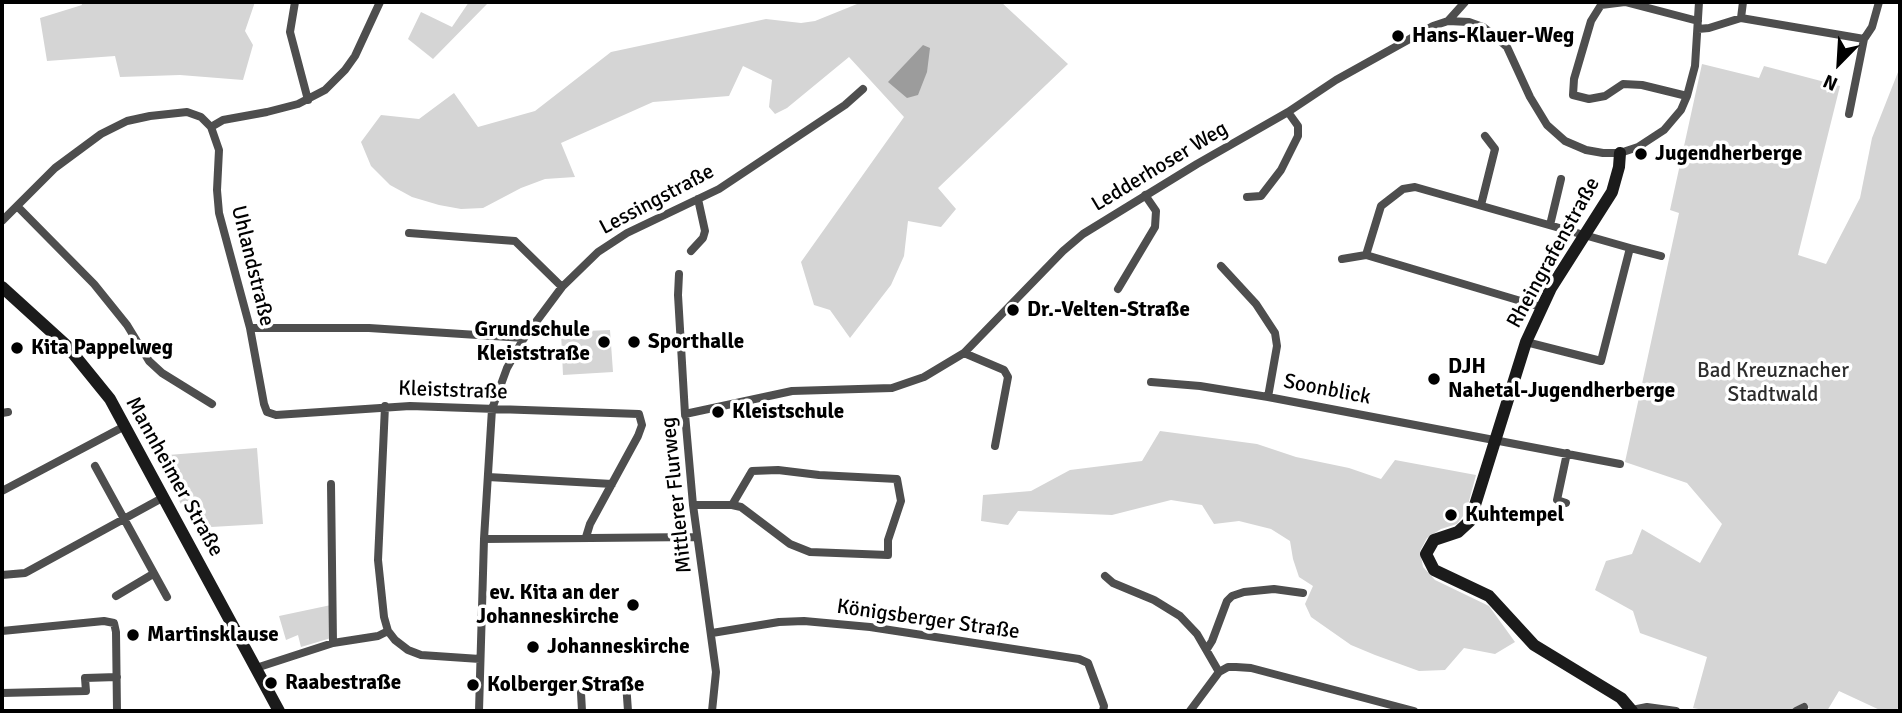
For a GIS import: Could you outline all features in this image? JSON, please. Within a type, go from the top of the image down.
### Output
[{"type":"street","points":[[295,2],[290,32],[308,100]]},
{"type":"street","points":[[2,221],[55,168],[85,145],[127,121],[187,112],[201,117],[211,128],[223,120],[275,111],[308,100],[325,90],[345,70],[364,40],[380,2]]},
{"type":"street","points":[[1448,22],[1465,2]]},
{"type":"street","points":[[1687,96],[1642,85],[1623,84],[1605,96],[1589,99],[1573,95],[1574,79],[1591,21],[1602,4],[1625,2],[1709,29],[1741,18],[1864,39]]},
{"type":"street","points":[[1620,153],[1645,143],[1664,130],[1681,110],[1695,66],[1699,2]]},
{"type":"street","points":[[1741,18],[1743,2]]},
{"type":"street","points":[[1849,114],[1864,39],[1872,27],[1879,2]]},
{"type":"street","name":"Ledderhoser Weg","points":[[685,414],[792,391],[892,388],[924,377],[964,353],[1063,251],[1083,234],[1288,112],[1336,80],[1433,26],[1448,22],[1469,22],[1483,27],[1507,47],[1530,97],[1547,125],[1564,141],[1587,150],[1620,153]]},
{"type":"street","name":"Lessingstraße","points":[[479,711],[484,539],[492,409],[507,368],[524,338],[562,287],[590,258],[626,233],[719,189],[845,105],[863,89]]},
{"type":"street","points":[[1247,197],[1261,196],[1281,170],[1298,136],[1298,126],[1288,112]]},
{"type":"street","name":"Uhlandstraße","points":[[211,128],[219,150],[219,214],[250,328],[267,412]]},
{"type":"street","points":[[1481,205],[1495,149],[1485,136]]},
{"type":"street","name":"Rheingrafenstraße","points":[[1620,153],[1612,192],[1541,307],[1526,342],[1470,521],[1464,529],[1434,540],[1426,554],[1430,565],[1438,572],[1489,596],[1534,645],[1621,698],[1632,711]]},
{"type":"street","points":[[1550,225],[1561,178]]},
{"type":"street","points":[[1366,255],[1381,206],[1403,190],[1416,187],[1661,256]]},
{"type":"street","points":[[1118,289],[1156,227],[1156,211],[1145,195]]},
{"type":"street","points":[[691,251],[703,238],[705,231],[698,199]]},
{"type":"street","points":[[17,206],[94,284],[127,325],[149,361],[162,373],[212,404]]},
{"type":"street","points":[[409,233],[515,241],[562,287]]},
{"type":"street","points":[[1526,342],[1601,361],[1630,248]]},
{"type":"street","points":[[1342,259],[1366,255],[1541,307]]},
{"type":"street","points":[[1221,266],[1256,304],[1275,333],[1277,346],[1268,397]]},
{"type":"street","name":"Mittlerer Flurweg","points":[[680,274],[678,295],[693,505],[716,672],[712,711]]},
{"type":"street","name":"Mannheimer Straße","points":[[2,287],[81,362],[110,399],[279,711]]},
{"type":"street","points":[[250,328],[369,328],[524,338]]},
{"type":"street","points":[[964,353],[1004,370],[1008,377],[995,446]]},
{"type":"street","name":"Soonblick","points":[[1152,382],[1200,386],[1268,397],[1620,464]]},
{"type":"street","points":[[385,406],[379,559],[384,617],[388,631],[408,650],[421,655],[480,659]]},
{"type":"street","name":"Kleiststraße","points":[[267,412],[276,415],[385,406],[639,414],[642,425],[638,436],[612,484]]},
{"type":"street","points":[[2,491],[125,426]]},
{"type":"street","points":[[1566,503],[1557,500],[1567,453]]},
{"type":"street","points":[[95,466],[167,597]]},
{"type":"street","points":[[693,505],[741,507],[790,544],[810,552],[888,555],[888,540],[901,500],[897,480],[778,470],[752,471],[732,505]]},
{"type":"street","points":[[488,477],[612,484],[590,524],[586,537]]},
{"type":"street","points":[[331,484],[333,643]]},
{"type":"street","points":[[2,575],[25,573],[164,497]]},
{"type":"street","points":[[484,539],[697,537]]},
{"type":"street","points":[[116,596],[153,574]]},
{"type":"street","points":[[1105,576],[1113,583],[1154,600],[1180,616],[1197,634],[1219,671]]},
{"type":"street","points":[[1207,649],[1227,601],[1236,594],[1274,589],[1303,593]]},
{"type":"street","points":[[2,631],[104,621],[114,623],[117,711]]},
{"type":"street","name":"Königsberger Straße","points":[[712,633],[779,622],[804,621],[870,627],[1079,659],[1088,663],[1104,706],[1103,711]]},
{"type":"street","points":[[256,668],[333,643],[378,636],[388,631]]},
{"type":"street","points":[[1190,711],[1219,671],[1228,667],[1251,668],[1414,711]]},
{"type":"street","points":[[2,694],[86,691],[86,678],[117,677]]},
{"type":"street","points":[[626,683],[628,711]]},
{"type":"street","points":[[581,694],[582,711]]},
{"type":"street","points":[[1632,711],[1647,708],[1676,711]]},
{"type":"green space","points":[[81,2],[255,2],[245,31],[253,45],[243,80],[180,75],[120,77],[115,56],[47,61],[40,18],[82,5]]},
{"type":"green space","points":[[469,2],[489,2],[433,59],[408,39],[421,12],[452,27]]},
{"type":"green space","points":[[862,2],[1001,2],[1068,64],[938,188],[956,209],[941,227],[908,221],[904,256],[891,285],[850,338],[830,310],[814,305],[801,262],[904,117],[849,57],[787,108],[775,114],[769,107],[772,80],[743,66],[729,96],[653,102],[561,143],[575,177],[545,179],[483,208],[461,209],[412,197],[390,185],[371,166],[361,142],[381,115],[419,119],[454,93],[478,127],[535,111],[611,52],[766,19],[801,23],[815,21]]},
{"type":"green space","name":"Bad Kreuznacher Stadtwald","points":[[1702,64],[1759,78],[1764,66],[1840,86],[1798,255],[1826,264],[1860,198],[1872,138],[1900,67],[1900,700],[1897,711],[1882,711],[1839,691],[1827,711],[1812,711],[1803,703],[1790,711],[1709,711],[1693,708],[1707,657],[1640,633],[1633,611],[1595,590],[1606,561],[1632,554],[1642,529],[1700,563],[1722,524],[1687,483],[1625,462],[1679,213],[1670,210]]},
{"type":"green space","points":[[610,330],[613,372],[563,375],[561,332]]},
{"type":"green space","points":[[1160,431],[1257,444],[1381,479],[1395,460],[1476,475],[1466,512],[1457,524],[1441,529],[1427,538],[1420,551],[1423,567],[1435,580],[1489,606],[1515,642],[1495,654],[1464,648],[1445,670],[1419,671],[1351,645],[1311,617],[1305,604],[1313,586],[1299,577],[1290,541],[1271,529],[1239,521],[1214,524],[1202,505],[1171,500],[1112,515],[1018,511],[1008,525],[981,521],[983,495],[1031,491],[1070,470],[1142,461]]},
{"type":"green space","points":[[257,448],[263,524],[194,528],[155,456]]},
{"type":"green space","points":[[331,605],[331,638],[301,647],[298,635],[286,640],[279,616]]},
{"type":"shaded area","points":[[923,45],[930,48],[927,72],[918,95],[907,98],[888,82]]},
{"type":"place","name":"Hans-Klauer-Weg","points":[[1398,36]]},
{"type":"place","name":"Jugendherberge","points":[[1641,154]]},
{"type":"place","name":"Dr.-Velten-Straße","points":[[1013,310]]},
{"type":"place","name":"Grundschule Kleiststraße","points":[[604,342]]},
{"type":"place","name":"Sporthalle","points":[[634,342]]},
{"type":"place","name":"Kita Pappelweg","points":[[17,348]]},
{"type":"place","name":"DJH Nahetal-Jugendherberge","points":[[1434,379]]},
{"type":"place","name":"Kleistschule","points":[[718,412]]},
{"type":"place","name":"Kuhtempel","points":[[1451,515]]},
{"type":"place","name":"ev. Kita an der Johanneskirche","points":[[633,605]]},
{"type":"place","name":"Martinsklause","points":[[133,635]]},
{"type":"place","name":"Johanneskirche","points":[[533,647]]},
{"type":"place","name":"Raabestraße","points":[[271,683]]},
{"type":"place","name":"Kolberger Straße","points":[[473,685]]}]
